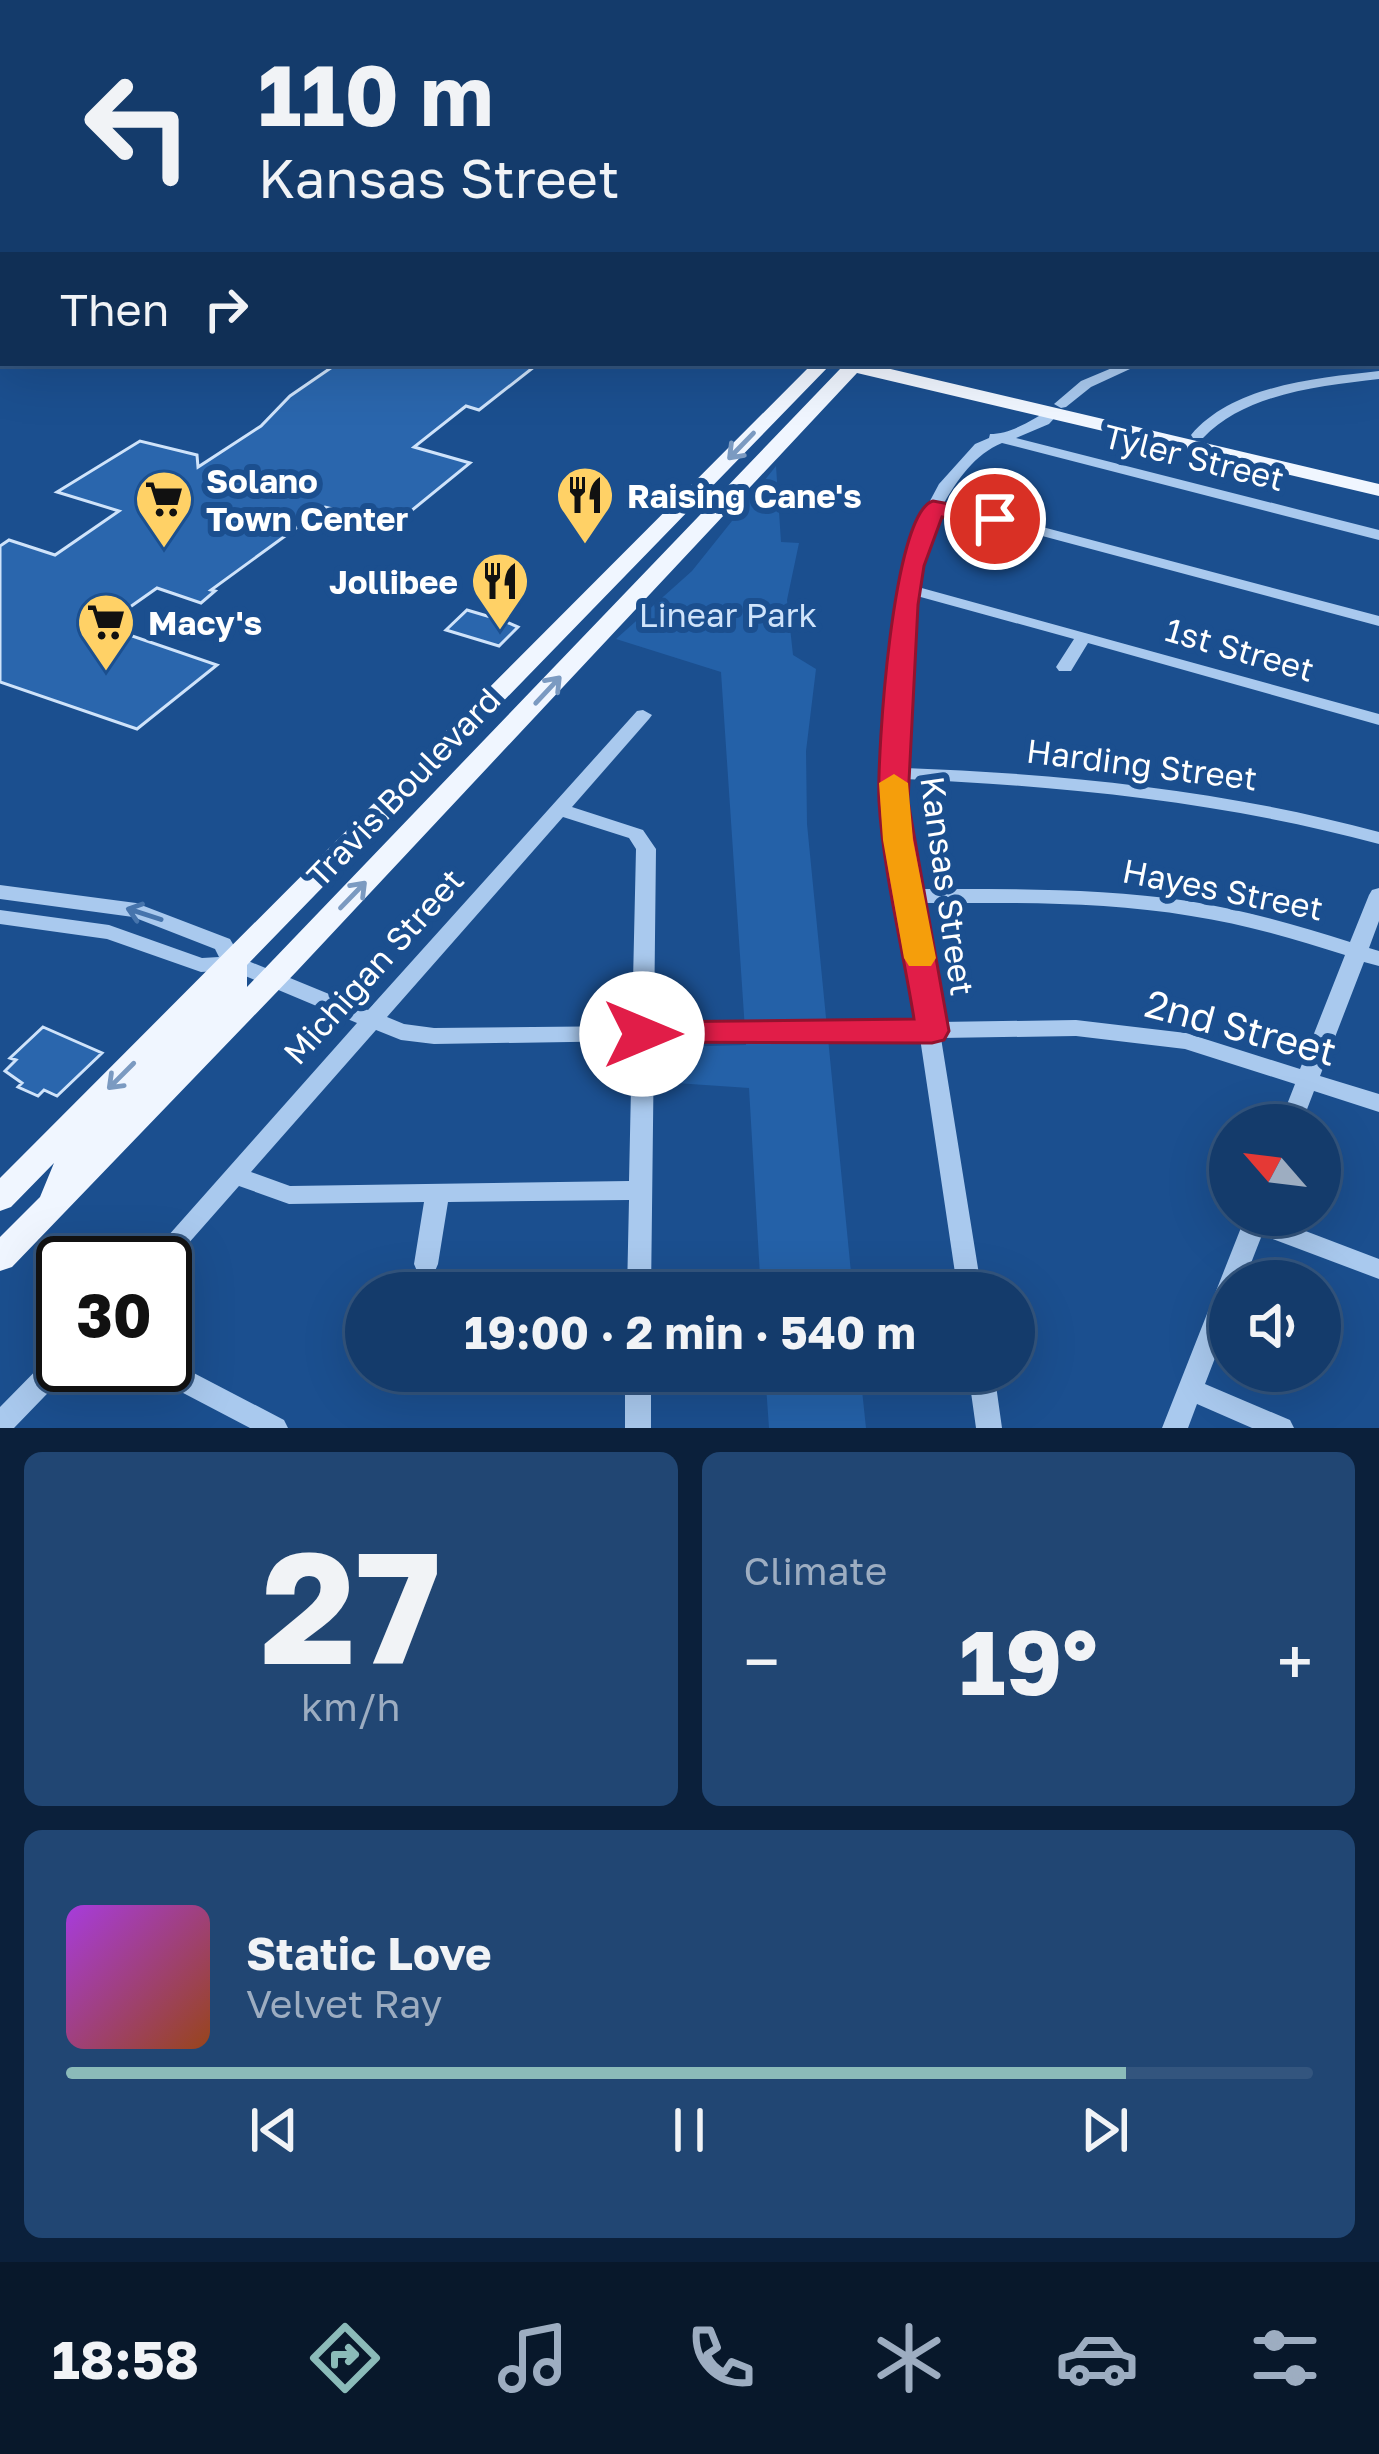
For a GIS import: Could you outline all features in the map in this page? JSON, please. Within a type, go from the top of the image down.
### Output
[{"type":"main road","name":"Travis Boulevard","points":[[0,1198],[820,366]]},
{"type":"main road","name":"Travis Boulevard","points":[[0,1258],[272,980],[846,366]]},
{"type":"main road","points":[[858,366],[1198,435],[1379,478]]},
{"type":"main road","points":[[899,366],[1379,490]]},
{"type":"main road","points":[[49,1211],[68,1166],[233,996],[233,963]]},
{"type":"street","name":"Kansas Street","points":[[967,1272],[908,896],[894,773],[907,590],[933,508],[964,462],[995,437],[1044,421],[1086,384],[1129,366]]},
{"type":"street","points":[[1198,435],[1214,417],[1260,400],[1376,379]]},
{"type":"street","name":"Tyler Street","points":[[995,437],[1379,535]]},
{"type":"street","points":[[933,508],[995,519],[1379,621]]},
{"type":"street","name":"1st Street","points":[[907,590],[1379,720]]},
{"type":"street","points":[[1065,667],[1084,636]]},
{"type":"street","name":"Michigan Street","points":[[181,1236],[643,716]]},
{"type":"street","name":"Harding Street","points":[[894,773],[1166,792],[1241,804],[1379,838]]},
{"type":"street","points":[[561,810],[644,838],[638,1272]]},
{"type":"street","points":[[0,892],[136,910],[223,944],[233,963],[201,965],[109,932],[0,917]]},
{"type":"street","points":[[1297,1104],[1368,955],[1379,895]]},
{"type":"street","name":"Hayes Street","points":[[908,896],[1060,896],[1170,905],[1265,925],[1368,955]]},
{"type":"street","name":"2nd Street","points":[[233,963],[401,1032],[434,1036],[1076,1028],[1186,1041],[1379,1103]]},
{"type":"street","points":[[237,1176],[289,1195],[639,1190]]},
{"type":"street","points":[[426,1264],[437,1193]]},
{"type":"street","points":[[1299,1236],[1379,1269]]},
{"type":"street","points":[[1175,1428],[1209,1340]]},
{"type":"street","points":[[192,1386],[259,1424]]},
{"type":"street","points":[[0,1425],[36,1388]]},
{"type":"street","points":[[1190,1389],[1281,1428]]},
{"type":"street","points":[[638,1392],[638,1428]]},
{"type":"street","points":[[984,1392],[989,1428]]},
{"type":"green space","name":"Linear Park","points":[[776,466],[781,542],[799,543],[787,600],[793,655],[816,669],[806,751],[807,824],[851,1272],[760,1272],[749,1088],[661,1082],[662,1056],[673,1047],[746,1045],[721,672],[616,639],[692,571]]},
{"type":"green space","points":[[766,1392],[862,1392],[866,1428],[769,1428]]},
{"type":"building","name":"Solano Town Center","points":[[334,366],[535,366],[479,410],[466,406],[414,447],[470,463],[395,524],[325,507],[211,590],[215,591],[201,603],[157,588],[103,626],[217,665],[137,729],[0,682],[0,546],[9,540],[55,555],[119,511],[57,492],[140,441],[197,455],[198,467],[261,426],[290,396]]},
{"type":"building","points":[[467,610],[518,627],[499,646],[446,630]]},
{"type":"building","points":[[43,1027],[102,1053],[57,1096],[44,1090],[38,1096],[18,1087],[22,1083],[5,1071],[16,1060],[10,1058]]},
{"type":"slow traffic","points":[[894,783],[898,840],[920,958]]},
{"type":"place","name":"Raising Cane's","points":[[585,546]]},
{"type":"place","name":"Solano Town Center","points":[[164,550]]},
{"type":"place","name":"Jollibee","points":[[500,632]]},
{"type":"place","name":"Macy's","points":[[106,673]]},
{"type":"route","points":[[642,1034],[932,1031],[894,801],[905,605],[912,566],[933,508],[995,519]]}]
